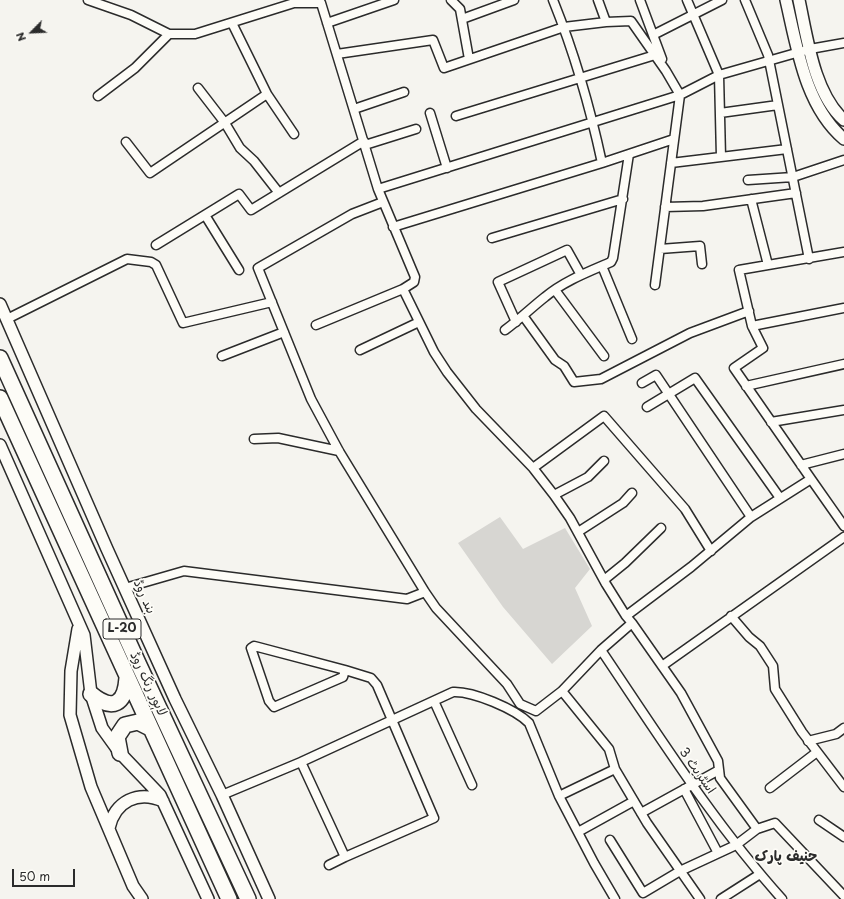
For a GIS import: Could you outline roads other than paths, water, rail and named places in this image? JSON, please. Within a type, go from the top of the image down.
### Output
[{"type":"highway","name":"لاہور رنگ روڈ","points":[[0,358],[138,663],[248,899]]},
{"type":"highway","name":"لاہور رنگ روڈ","points":[[0,398],[229,899]]},
{"type":"highway","points":[[91,694],[104,704],[115,703],[123,697],[126,692],[127,678]]},
{"type":"highway","points":[[120,753],[117,744],[117,737],[125,725],[138,722],[150,728]]},
{"type":"main road","points":[[786,0],[798,53],[810,92],[832,129],[844,139]]},
{"type":"main road","points":[[799,0],[819,83],[838,115],[844,120]]},
{"type":"main road","name":"بند روڈ","points":[[0,304],[175,699],[222,795],[269,899]]},
{"type":"main road","points":[[0,445],[84,635],[91,694],[102,728],[120,753],[155,789],[163,801],[208,899]]},
{"type":"main road","points":[[78,620],[77,644],[71,671],[70,714],[85,769],[133,886],[142,899]]},
{"type":"main road","points":[[109,828],[115,811],[129,799],[146,796],[163,801]]},
{"type":"main road","points":[[197,899],[200,884]]},
{"type":"street","points":[[88,0],[131,15],[169,34],[195,34],[294,3],[321,3],[378,189],[415,280],[403,289],[316,325]]},
{"type":"street","points":[[327,22],[394,0]]},
{"type":"street","points":[[451,0],[460,8],[469,59]]},
{"type":"street","points":[[462,19],[514,0]]},
{"type":"street","points":[[553,0],[564,27],[593,122],[602,163]]},
{"type":"street","points":[[598,0],[606,22]]},
{"type":"street","points":[[640,0],[666,71]]},
{"type":"street","points":[[687,0],[718,75],[721,157]]},
{"type":"street","points":[[653,35],[722,0]]},
{"type":"street","points":[[745,0],[769,62],[809,259]]},
{"type":"street","points":[[337,54],[433,40],[444,68],[564,27],[606,22],[631,21],[666,71],[680,95],[655,285]]},
{"type":"street","points":[[232,23],[267,94],[294,134]]},
{"type":"street","points":[[98,96],[135,68],[169,34]]},
{"type":"street","points":[[378,189],[680,95],[718,75],[769,62],[810,49],[844,43]]},
{"type":"street","points":[[456,116],[655,55]]},
{"type":"street","points":[[198,88],[225,124],[240,148],[254,161],[279,193]]},
{"type":"street","points":[[354,109],[404,92]]},
{"type":"street","points":[[126,142],[150,173],[225,124],[267,94]]},
{"type":"street","points":[[720,113],[778,105]]},
{"type":"street","points":[[430,113],[447,168]]},
{"type":"street","points":[[156,245],[239,194],[251,210],[364,143],[416,129]]},
{"type":"street","points":[[393,227],[602,163],[674,139]]},
{"type":"street","points":[[671,163],[787,149]]},
{"type":"street","points":[[505,330],[524,317],[555,290],[581,275],[611,262],[613,258],[623,199],[629,154]]},
{"type":"street","points":[[748,180],[793,177],[844,160]]},
{"type":"street","points":[[665,207],[703,206],[796,193]]},
{"type":"street","points":[[492,238],[623,199]]},
{"type":"street","points":[[751,199],[768,266]]},
{"type":"street","points":[[383,202],[352,214],[259,266],[258,268],[311,399],[339,450],[436,608],[507,684],[520,704],[536,711],[562,691],[601,650],[632,623]]},
{"type":"street","points":[[205,215],[239,270]]},
{"type":"street","points":[[660,248],[700,246],[702,264]]},
{"type":"street","points":[[516,322],[498,282],[567,250],[581,275]]},
{"type":"street","points":[[844,252],[739,270],[752,326],[763,348],[734,368],[844,526]]},
{"type":"street","points":[[6,318],[127,259],[151,262],[156,265],[183,324],[272,302]]},
{"type":"street","points":[[602,266],[632,339]]},
{"type":"street","points":[[403,289],[419,322],[443,365],[476,410],[533,468],[554,495],[578,532],[604,580],[626,616],[681,693],[718,761],[720,778],[756,829]]},
{"type":"street","points":[[555,290],[604,356]]},
{"type":"street","points":[[752,326],[844,308]]},
{"type":"street","points":[[524,317],[556,360],[564,366],[574,382],[601,379],[690,333],[749,311]]},
{"type":"street","points":[[360,350],[419,322]]},
{"type":"street","points":[[222,356],[284,332]]},
{"type":"street","points":[[746,386],[844,364]]},
{"type":"street","points":[[642,383],[656,375],[751,517]]},
{"type":"street","points":[[646,407],[695,378],[780,498]]},
{"type":"street","points":[[771,422],[844,410]]},
{"type":"street","points":[[533,468],[604,416],[685,509],[711,551]]},
{"type":"street","points":[[254,439],[278,438],[339,450]]},
{"type":"street","points":[[801,465],[844,454]]},
{"type":"street","points":[[554,495],[588,477],[604,461]]},
{"type":"street","points":[[626,616],[711,551],[751,517],[811,479]]},
{"type":"street","points":[[578,532],[623,503],[632,493]]},
{"type":"street","points":[[604,580],[625,563],[661,528]]},
{"type":"street","points":[[662,666],[844,537]]},
{"type":"street","points":[[125,588],[184,571],[407,598],[425,592]]},
{"type":"street","points":[[731,616],[764,652],[773,666],[775,689],[808,740],[844,787]]},
{"type":"street","points":[[329,864],[434,818],[374,680],[346,670],[258,647],[254,646],[251,648],[270,701],[274,707],[343,677],[346,670]]},
{"type":"street","name":"اسٹریٹ 3","points":[[601,650],[688,787],[782,899]]},
{"type":"street","points":[[562,691],[609,749],[615,769],[641,813],[700,899]]},
{"type":"street","points":[[222,795],[301,762],[454,692],[474,694],[522,716],[529,723],[559,796],[615,899]]},
{"type":"street","points":[[434,701],[472,785]]},
{"type":"street","points":[[808,740],[836,734],[844,728]]},
{"type":"street","points":[[770,788],[817,752]]},
{"type":"street","points":[[301,762],[345,857]]},
{"type":"street","points":[[559,796],[615,769]]},
{"type":"street","points":[[641,813],[719,770]]},
{"type":"street","points":[[688,787],[718,854]]},
{"type":"street","points":[[578,832],[634,801]]},
{"type":"street","points":[[818,820],[844,837]]},
{"type":"street","points":[[610,840],[643,893],[680,871],[736,845],[756,829],[775,823],[844,896]]},
{"type":"street","points":[[721,899],[760,874]]},
{"type":"district","name":"حنیف پارک","points":[[786,857]]}]
